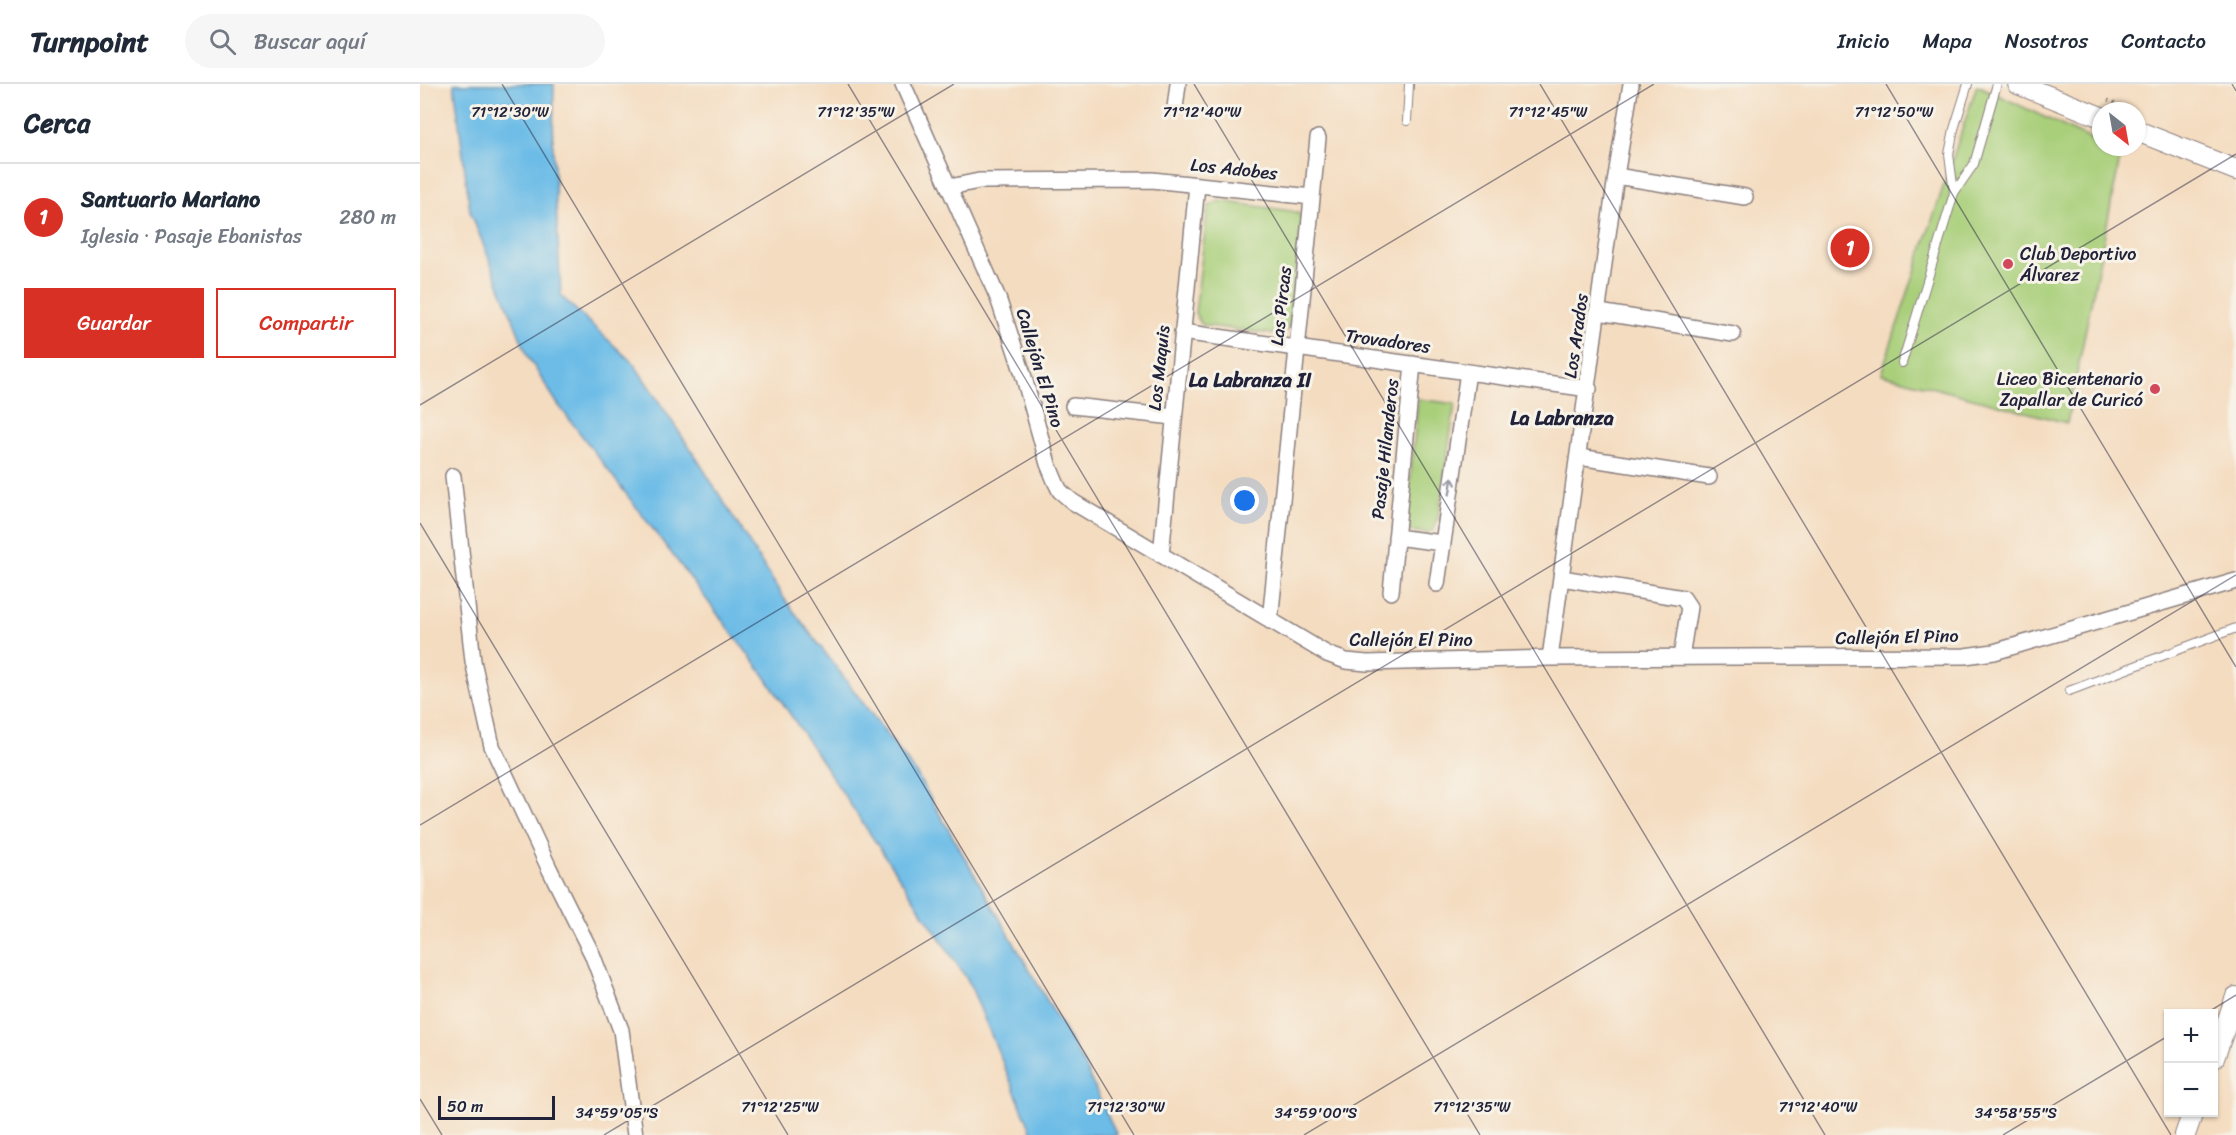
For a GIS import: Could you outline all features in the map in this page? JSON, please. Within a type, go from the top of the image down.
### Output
[{"type":"street","name":"Callejón El Pino","points":[[903,84],[950,187],[1009,329],[1048,464],[1060,491],[1073,502],[1327,654],[1356,662],[1550,658],[1965,656],[1994,652],[2236,581]]},
{"type":"street","points":[[1176,108],[1178,84]]},
{"type":"street","points":[[2018,84],[2092,113]]},
{"type":"street","name":"Los Arados","points":[[1550,658],[1589,389],[1616,176],[1632,86]]},
{"type":"street","points":[[2146,135],[2236,170]]},
{"type":"street","name":"Las Pircas","points":[[1270,621],[1318,138]]},
{"type":"street","points":[[1616,176],[1745,197]]},
{"type":"street","name":"Los Adobes","points":[[950,187],[979,181],[1152,180],[1312,197]]},
{"type":"street","name":"Los Maquis","points":[[1161,555],[1197,185]]},
{"type":"street","points":[[1599,312],[1733,334]]},
{"type":"street","name":"Trovadores","points":[[1182,332],[1589,389]]},
{"type":"street","name":"Pasaje Hilanderos","points":[[1390,592],[1413,364]]},
{"type":"street","points":[[1437,584],[1468,372]]},
{"type":"street","points":[[1073,406],[1174,417]]},
{"type":"street","points":[[1579,457],[1708,477]]},
{"type":"street","points":[[453,476],[473,661],[492,746],[592,954],[621,1030],[634,1113],[635,1135]]},
{"type":"street","name":"Pasaje Hilanderos","points":[[1396,537],[1442,543]]},
{"type":"street","points":[[1562,578],[1683,598],[1689,607],[1681,657]]},
{"type":"street","points":[[2218,1047],[2236,997]]},
{"type":"street","points":[[2185,1135],[2192,1117]]},
{"type":"lane","points":[[1407,121],[1409,84]]},
{"type":"lane","points":[[1954,193],[1949,154],[1968,84]]},
{"type":"lane","points":[[1902,363],[1954,193],[1974,164],[1997,84]]},
{"type":"lane","points":[[2069,691],[2236,628]]},
{"type":"green space","name":"Club Deportivo Álvarez","points":[[1977,85],[2092,140],[2092,156],[2121,156],[2067,423],[1881,374]]},
{"type":"green space","points":[[1219,201],[1291,211],[1298,213],[1302,221],[1290,322],[1286,331],[1280,335],[1202,325],[1195,313],[1208,207]]},
{"type":"green space","points":[[1418,399],[1455,404],[1438,518],[1434,529],[1428,533],[1410,531],[1406,527]]},
{"type":"water","points":[[454,84],[554,84],[553,147],[561,296],[634,364],[697,459],[783,597],[916,773],[1082,1061],[1117,1135],[1033,1135],[969,982],[764,675],[557,403],[528,357],[470,211]]},
{"type":"place","name":"Santuario Mariano","points":[[1850,248]]},
{"type":"place","name":"Club Deportivo Álvarez","points":[[2008,264]]},
{"type":"place","name":"Liceo Bicentenario Zapallar de Curicó","points":[[2155,389]]},
{"type":"district","name":"La Labranza II","points":[[1250,380]]},
{"type":"district","name":"La Labranza","points":[[1562,418]]}]
